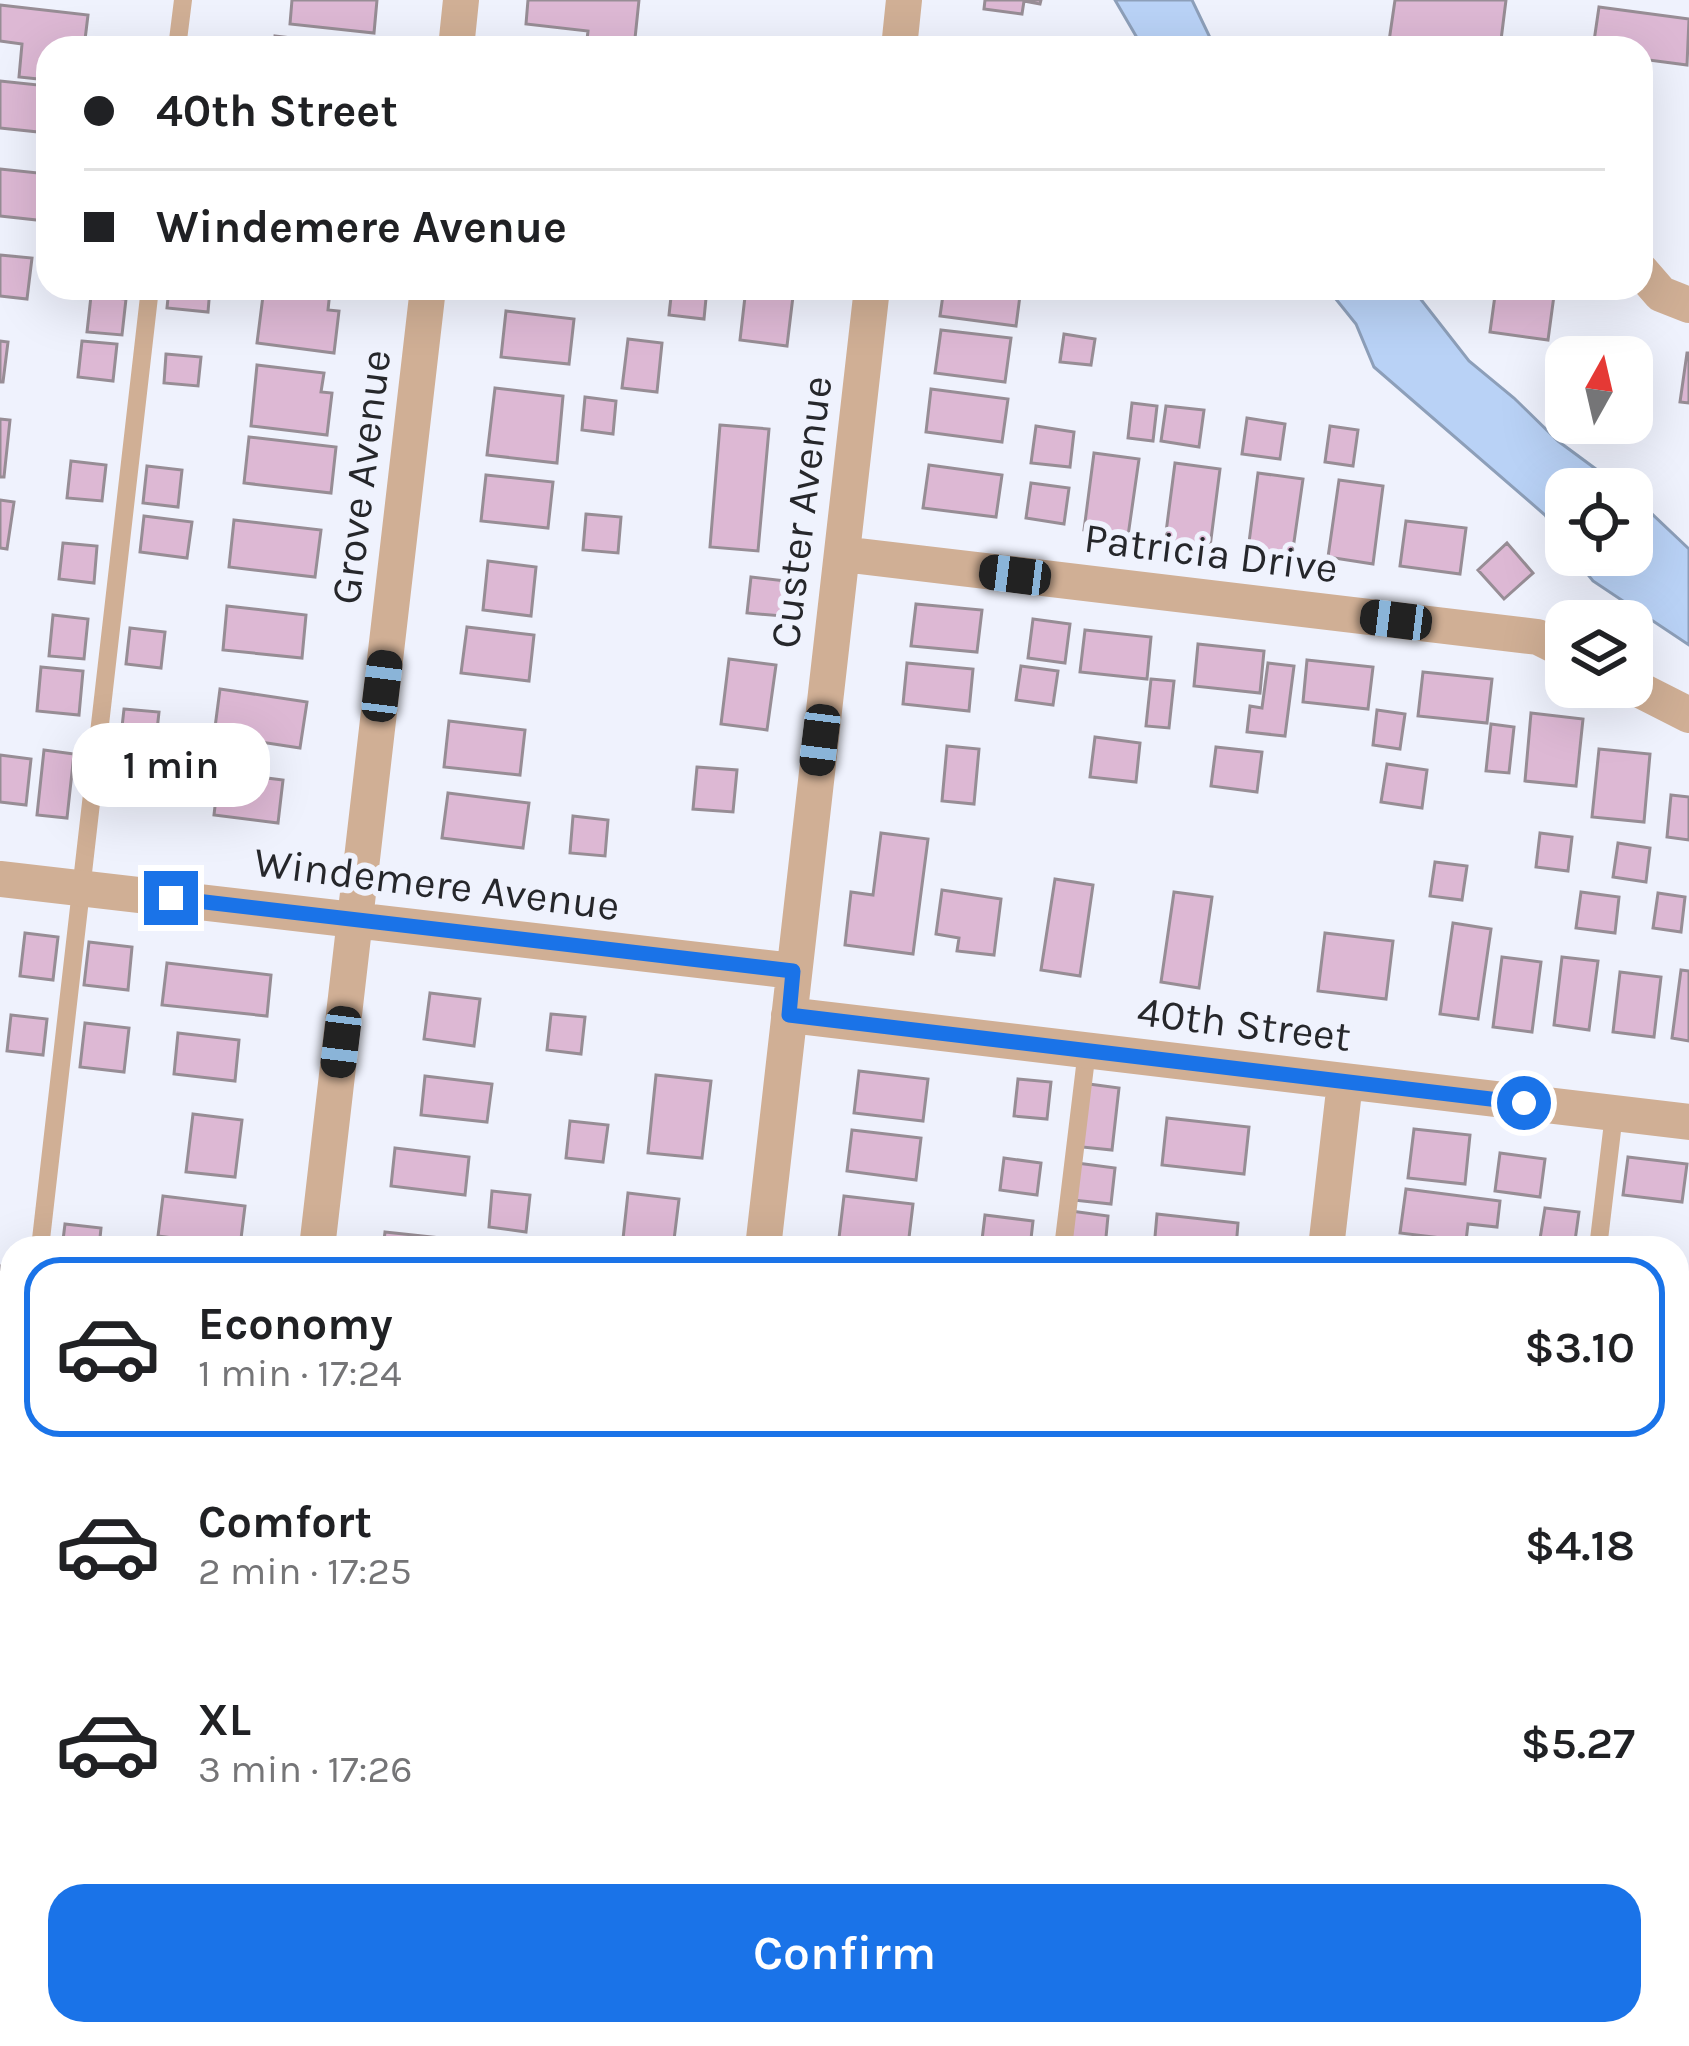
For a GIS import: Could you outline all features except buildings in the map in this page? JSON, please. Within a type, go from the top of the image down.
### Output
[{"type":"street","points":[[457,36],[461,0]]},
{"type":"street","points":[[900,36],[904,0]]},
{"type":"street","points":[[1653,285],[1661,294],[1689,305]]},
{"type":"street","name":"Grove Avenue","points":[[318,1236],[427,300]]},
{"type":"street","name":"Custer Avenue","points":[[764,1236],[871,300]]},
{"type":"street","name":"Patricia Drive","points":[[842,554],[1545,640]]},
{"type":"street","points":[[1653,697],[1689,715]]},
{"type":"street","name":"Windemere Avenue","points":[[0,878],[793,971]]},
{"type":"street","name":"40th Street","points":[[789,1015],[1689,1122]]},
{"type":"street","points":[[1327,1236],[1345,1082]]},
{"type":"lane","points":[[178,36],[183,0]]},
{"type":"lane","points":[[41,1236],[149,300]]},
{"type":"lane","points":[[1064,1236],[1087,1050]]},
{"type":"lane","points":[[1599,1236],[1614,1114]]},
{"type":"water","points":[[1115,0],[1192,0],[1209,36],[1136,36]]},
{"type":"water","points":[[1337,300],[1421,300],[1469,361],[1545,428],[1545,444],[1562,444],[1595,468],[1545,468],[1545,515],[1374,367],[1356,324]]},
{"type":"water","points":[[1653,515],[1689,549],[1689,645],[1653,621],[1653,600],[1622,600],[1589,576],[1653,576]]},
{"type":"route","points":[[171,898],[793,971],[789,1015],[1524,1103]]}]
